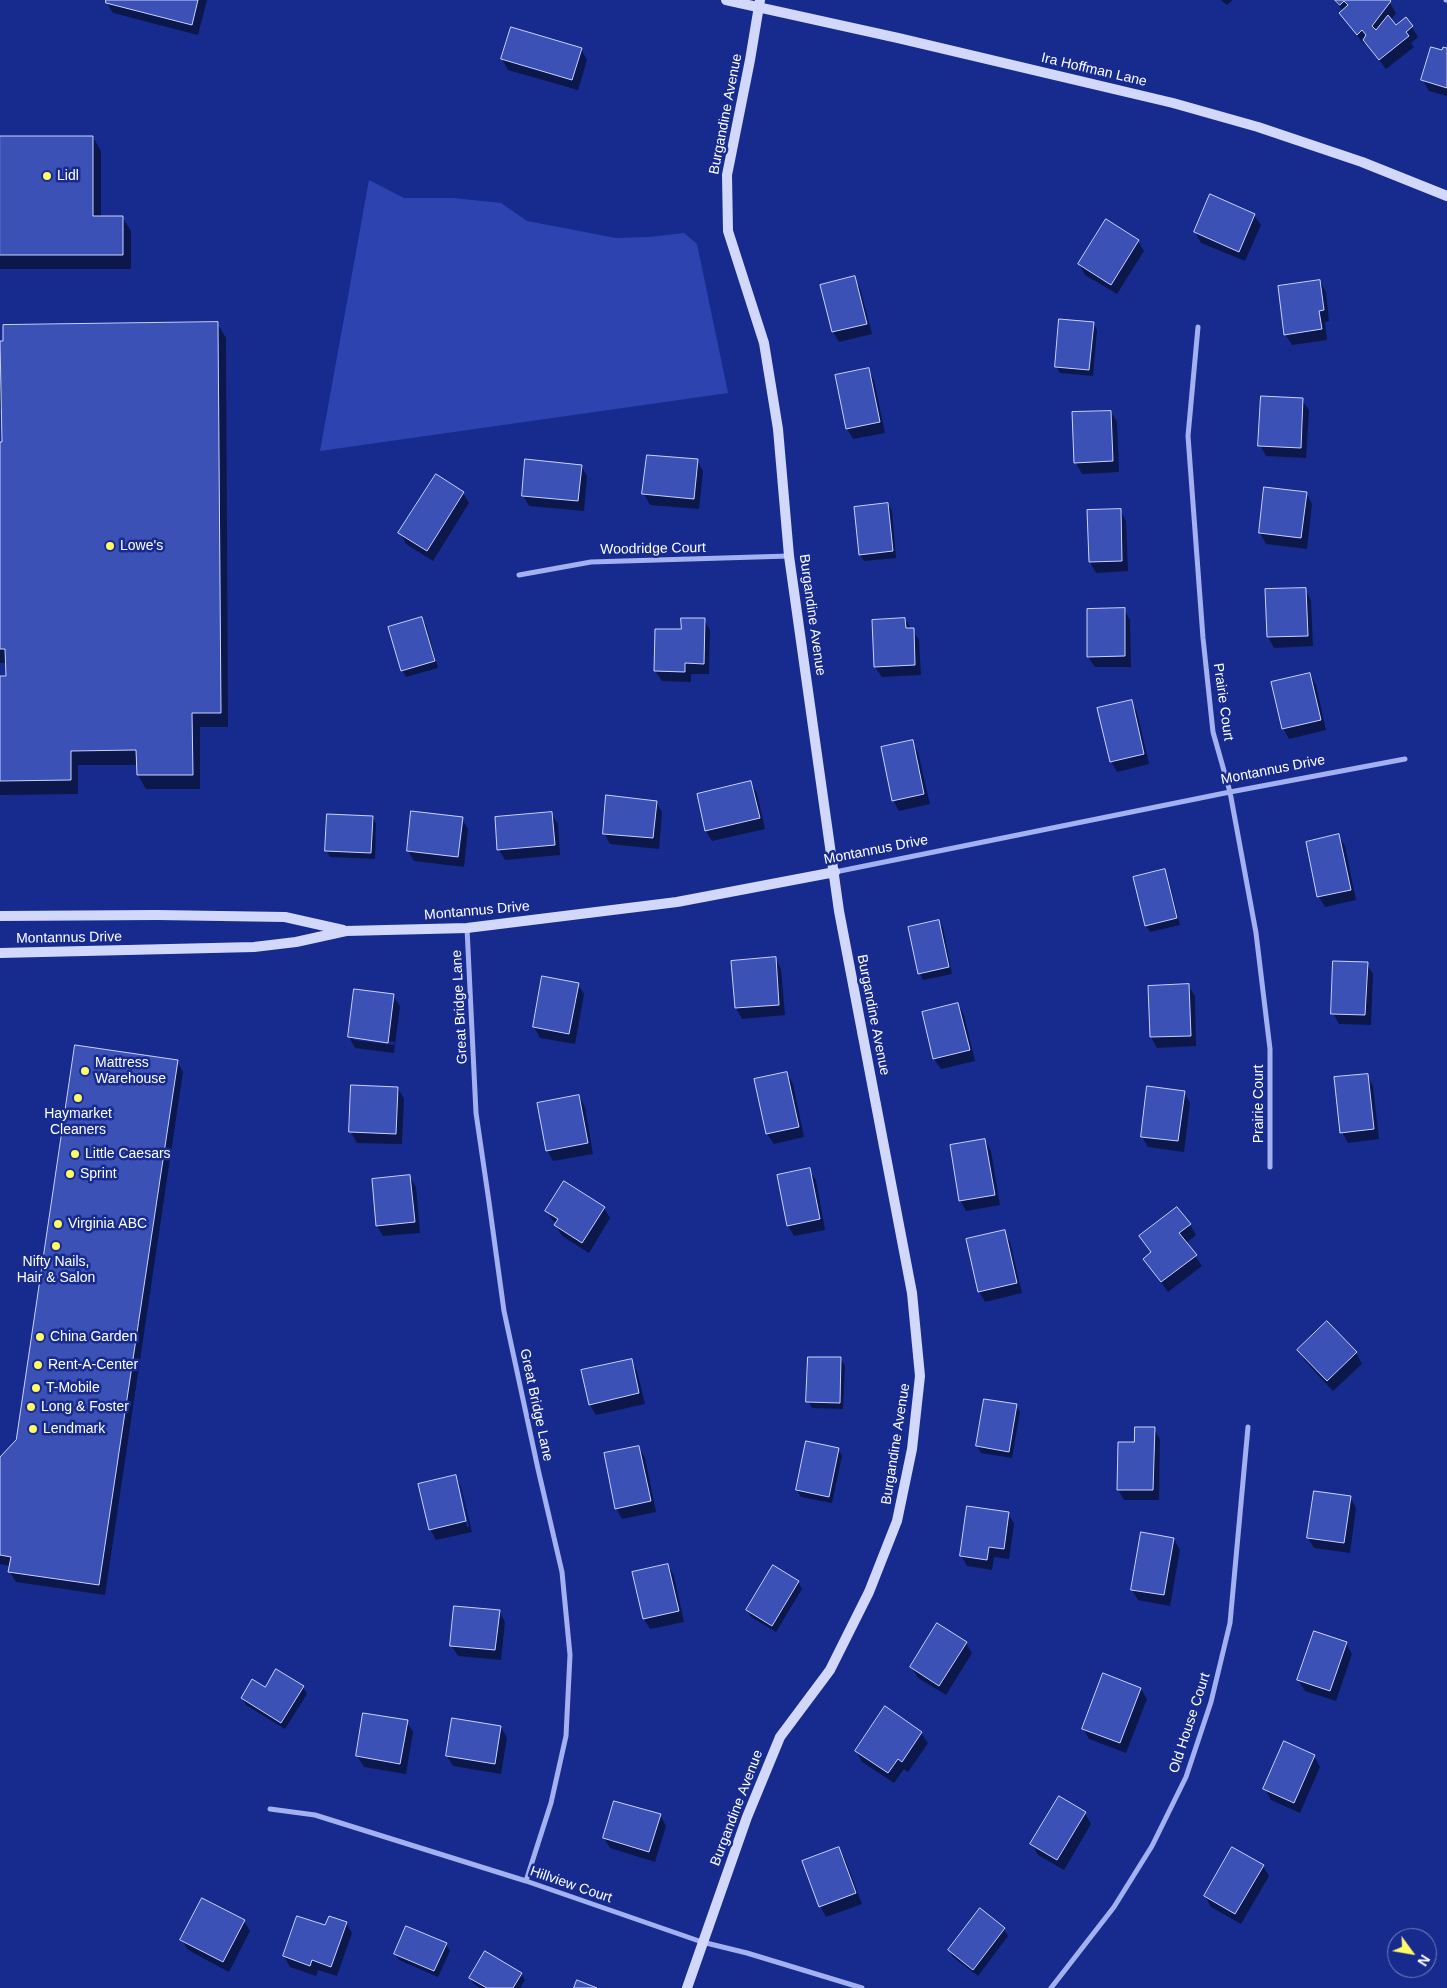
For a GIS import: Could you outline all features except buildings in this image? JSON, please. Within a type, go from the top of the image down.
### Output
[{"type":"street","name":"Ira Hoffman Lane","points":[[726,0],[759,3],[1173,103],[1258,127],[1352,159],[1447,196]]},
{"type":"street","name":"Burgandine Avenue","points":[[687,1988],[747,1817],[780,1737],[830,1670],[869,1592],[897,1521],[912,1449],[920,1376],[912,1293],[834,872],[789,556],[778,429],[764,342],[728,231],[727,175],[750,60],[759,3]]},
{"type":"street","name":"Prairie Court","points":[[1198,327],[1188,436],[1203,638],[1212,722],[1230,792],[1256,933],[1270,1049],[1270,1167]]},
{"type":"street","name":"Woodridge Court","points":[[519,575],[592,562],[789,556]]},
{"type":"street","name":"Montannus Drive","points":[[0,953],[254,947],[296,942],[346,931],[468,928],[677,902],[1405,759]]},
{"type":"street","name":"Montannus Drive","points":[[0,916],[157,915],[285,918],[346,931]]},
{"type":"street","name":"Great Bridge Lane","points":[[468,928],[476,1113],[488,1202],[504,1311],[562,1572],[570,1655],[566,1736],[551,1803],[526,1881]]},
{"type":"street","name":"Old House Court","points":[[1051,1988],[1114,1907],[1152,1846],[1186,1777],[1211,1702],[1230,1623],[1248,1427]]},
{"type":"street","name":"Hillview Court","points":[[270,1809],[315,1815],[526,1881],[702,1942],[747,1953],[862,1988]]},
{"type":"shaded area","points":[[369,180],[404,198],[453,198],[501,203],[527,221],[616,238],[684,233],[697,244],[728,393],[320,451]]},
{"type":"place","name":"Lidl","points":[[47,176]]},
{"type":"place","name":"Lowe's","points":[[110,546]]},
{"type":"place","name":"Mattress Warehouse","points":[[85,1071]]},
{"type":"place","name":"Haymarket Cleaners","points":[[78,1098]]},
{"type":"place","name":"Little Caesars","points":[[75,1154]]},
{"type":"place","name":"Sprint","points":[[70,1174]]},
{"type":"place","name":"Virginia ABC","points":[[58,1224]]},
{"type":"place","name":"Nifty Nails, Hair & Salon","points":[[56,1246]]},
{"type":"place","name":"China Garden","points":[[40,1337]]},
{"type":"place","name":"Rent-A-Center","points":[[38,1365]]},
{"type":"place","name":"T-Mobile","points":[[36,1388]]},
{"type":"place","name":"Long & Foster","points":[[31,1407]]},
{"type":"place","name":"Lendmark","points":[[33,1429]]}]
